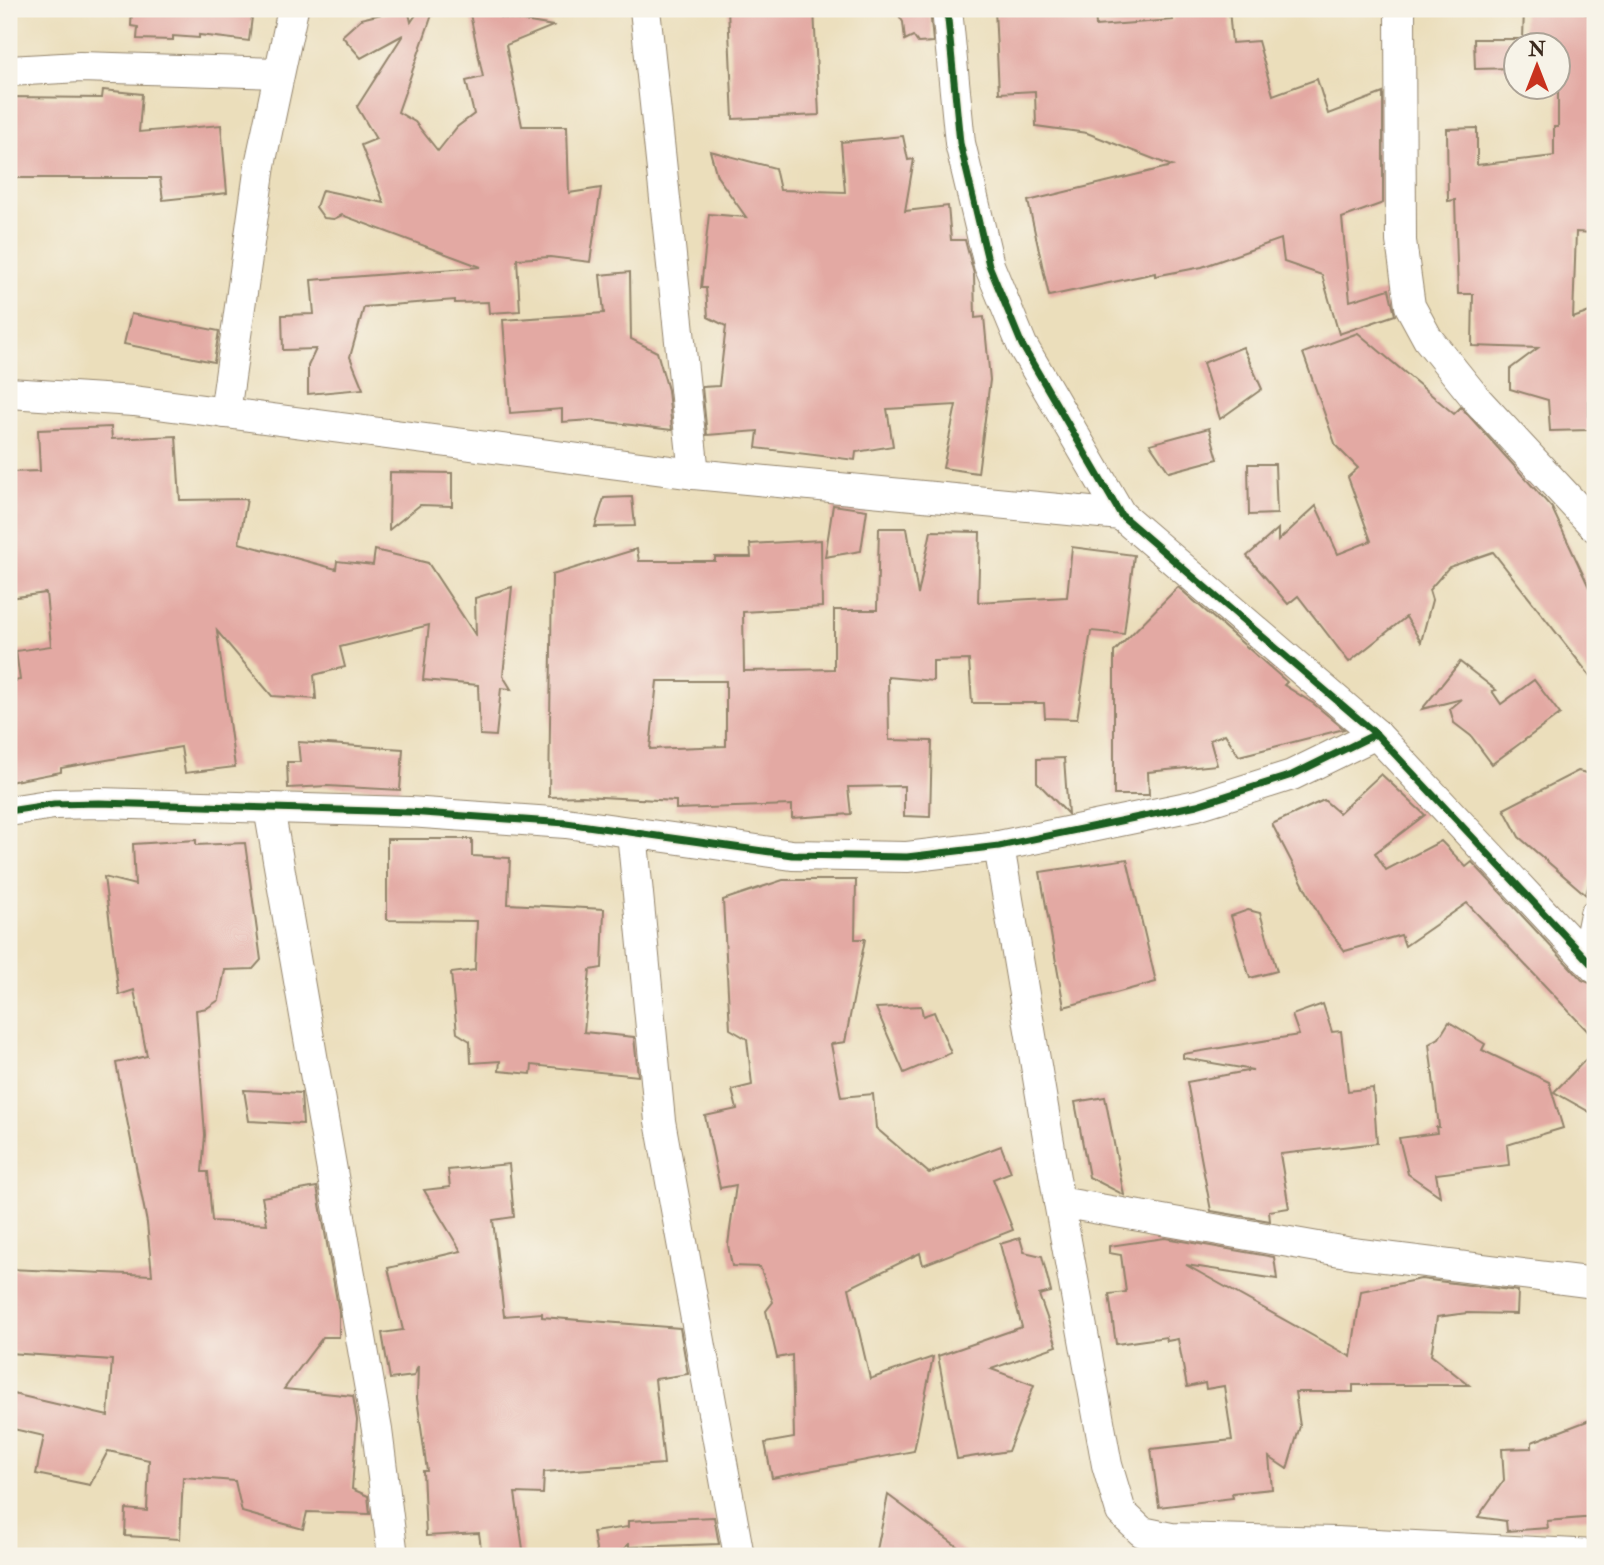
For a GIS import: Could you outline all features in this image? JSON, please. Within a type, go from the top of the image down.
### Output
[{"type":"street","points":[[225,413],[260,165],[292,9]]},
{"type":"street","points":[[645,9],[694,474]]},
{"type":"street","points":[[947,9],[960,143],[989,265],[1022,345],[1121,515],[1376,734],[1591,964]]},
{"type":"street","points":[[1400,9],[1401,241],[1410,306],[1428,339],[1478,401],[1595,527]]},
{"type":"street","points":[[9,71],[80,67],[277,74]]},
{"type":"street","points":[[9,393],[134,401],[694,474],[1121,515]]},
{"type":"street","points":[[9,811],[54,804],[99,803],[409,812],[566,823],[792,855],[908,857],[999,846],[1197,805],[1292,775],[1376,734]]},
{"type":"street","points":[[269,808],[377,1430],[393,1556]]},
{"type":"street","points":[[632,832],[660,1121],[739,1556]]},
{"type":"street","points":[[999,846],[1107,1465],[1121,1512],[1142,1532],[1171,1538],[1336,1542],[1595,1555]]},
{"type":"street","points":[[1591,964],[1595,914]]},
{"type":"street","points":[[1059,1202],[1352,1253],[1595,1283]]},
{"type":"building","points":[[132,9],[253,9],[249,41],[199,35],[199,38],[173,36],[173,40],[137,39],[138,27],[131,26]]},
{"type":"building","points":[[408,9],[411,22],[420,9],[434,9],[398,112],[415,122],[438,151],[457,127],[474,114],[466,81],[483,77],[469,9],[498,9],[500,17],[553,26],[506,45],[522,126],[567,126],[569,193],[601,188],[590,262],[550,257],[517,259],[520,311],[489,313],[488,302],[455,303],[455,300],[364,307],[350,357],[363,389],[308,394],[308,366],[316,349],[283,350],[282,315],[314,314],[311,280],[481,267],[342,215],[334,219],[324,218],[316,207],[322,190],[384,203],[361,145],[376,139],[357,107],[403,35],[361,58],[342,36],[361,19]]},
{"type":"building","points":[[728,9],[814,9],[819,115],[733,119]]},
{"type":"building","points":[[895,9],[930,9],[933,42],[918,43],[913,36],[905,40],[903,22]]},
{"type":"building","points":[[995,9],[1095,9],[1096,26],[1173,20],[1172,11],[1229,9],[1232,43],[1258,41],[1273,95],[1317,79],[1328,114],[1383,93],[1383,203],[1342,218],[1350,301],[1389,289],[1395,315],[1339,334],[1322,275],[1284,262],[1281,239],[1202,267],[1155,276],[1155,273],[1049,296],[1028,201],[1172,166],[1087,133],[1036,126],[1035,91],[999,93]]},
{"type":"building","points":[[1524,9],[1572,9],[1595,17],[1595,233],[1576,232],[1573,318],[1595,310],[1595,338],[1589,340],[1589,430],[1550,431],[1548,400],[1510,389],[1510,369],[1538,348],[1472,346],[1473,294],[1458,294],[1455,200],[1448,201],[1447,129],[1477,128],[1477,165],[1554,156],[1554,127],[1558,127],[1558,102],[1572,102],[1572,32],[1523,32]]},
{"type":"building","points":[[1474,39],[1502,39],[1502,68],[1475,69]]},
{"type":"building","points":[[103,90],[142,94],[139,132],[221,125],[227,193],[163,200],[160,178],[9,178],[9,97],[102,98]]},
{"type":"building","points":[[903,136],[908,160],[914,159],[905,211],[948,206],[951,240],[965,240],[974,274],[975,318],[984,317],[990,380],[978,473],[943,468],[956,405],[887,409],[893,446],[856,452],[855,460],[756,448],[758,431],[707,435],[702,387],[719,386],[726,326],[708,317],[706,288],[701,288],[709,214],[746,217],[717,176],[710,151],[775,168],[780,190],[845,192],[841,142]]},
{"type":"building","points":[[630,272],[631,339],[657,352],[668,390],[672,430],[592,420],[562,422],[562,409],[510,413],[503,320],[604,313],[600,275]]},
{"type":"building","points":[[131,314],[219,331],[214,362],[124,344]]},
{"type":"building","points":[[1358,333],[1454,414],[1461,407],[1552,508],[1595,600],[1595,682],[1493,552],[1449,567],[1429,590],[1432,600],[1421,642],[1406,617],[1349,662],[1298,596],[1288,604],[1247,556],[1278,529],[1278,541],[1316,506],[1338,554],[1371,541],[1348,477],[1358,468],[1336,446],[1303,353]]},
{"type":"building","points":[[1243,347],[1262,389],[1220,419],[1203,363]]},
{"type":"building","points":[[111,427],[112,439],[176,436],[180,500],[247,499],[239,543],[336,569],[337,561],[373,565],[375,550],[428,563],[476,636],[475,598],[512,587],[503,676],[511,689],[501,688],[496,736],[480,735],[478,685],[423,680],[429,625],[340,647],[345,667],[314,675],[316,699],[272,696],[217,631],[235,767],[185,773],[181,747],[61,768],[61,772],[9,782],[9,682],[20,680],[16,651],[51,646],[46,593],[9,598],[9,472],[40,471],[38,430]]},
{"type":"building","points":[[1209,428],[1218,459],[1169,472],[1150,444]]},
{"type":"building","points":[[1248,464],[1275,464],[1277,514],[1249,515]]},
{"type":"building","points":[[390,472],[452,473],[452,506],[420,505],[389,530]]},
{"type":"building","points":[[632,497],[635,526],[595,527],[604,498]]},
{"type":"building","points":[[833,505],[867,510],[861,551],[825,557]]},
{"type":"building","points":[[879,528],[907,528],[918,595],[931,531],[980,532],[978,602],[1067,597],[1072,547],[1134,555],[1124,634],[1091,631],[1077,719],[1045,718],[1044,703],[972,703],[969,660],[933,661],[933,681],[888,677],[889,740],[932,741],[930,817],[904,816],[904,786],[848,787],[851,814],[792,818],[792,805],[676,809],[676,801],[549,797],[552,575],[637,549],[639,561],[715,561],[715,557],[751,557],[750,544],[821,540],[822,607],[743,612],[744,671],[834,669],[834,610],[877,610]],"holes":[[[657,681],[726,681],[726,746],[650,749]]]},
{"type":"building","points":[[1178,587],[1287,682],[1284,685],[1314,704],[1344,729],[1239,756],[1225,734],[1210,740],[1217,765],[1148,772],[1149,795],[1114,795],[1114,652]]},
{"type":"building","points":[[1460,662],[1496,690],[1492,691],[1501,704],[1534,680],[1560,714],[1492,764],[1471,736],[1454,723],[1450,709],[1462,699],[1422,709]]},
{"type":"building","points":[[298,742],[403,749],[400,790],[327,786],[288,788],[287,762],[300,762]]},
{"type":"building","points":[[1064,758],[1068,814],[1037,782],[1037,759]]},
{"type":"building","points":[[1578,771],[1595,775],[1595,860],[1586,895],[1519,837],[1504,809]]},
{"type":"building","points":[[1381,774],[1425,815],[1375,853],[1386,870],[1441,841],[1466,867],[1472,862],[1582,980],[1595,985],[1595,1039],[1467,903],[1405,946],[1401,935],[1345,951],[1322,921],[1272,824],[1324,800],[1339,813]]},
{"type":"building","points":[[387,839],[472,839],[472,856],[510,858],[508,904],[604,909],[602,968],[590,970],[584,1032],[634,1037],[638,1076],[532,1065],[531,1074],[499,1071],[500,1061],[471,1063],[470,1041],[457,1033],[451,973],[475,970],[477,921],[387,920]]},
{"type":"building","points":[[196,840],[196,845],[245,843],[261,960],[253,969],[225,970],[219,1000],[207,1008],[196,1010],[205,1135],[202,1172],[208,1172],[212,1221],[267,1224],[262,1197],[317,1187],[339,1312],[339,1337],[323,1337],[284,1389],[353,1396],[357,1420],[352,1489],[368,1496],[370,1514],[307,1512],[303,1529],[242,1512],[235,1481],[183,1477],[180,1539],[125,1536],[126,1509],[147,1511],[149,1460],[108,1451],[90,1485],[36,1474],[44,1436],[9,1428],[9,1393],[108,1416],[112,1360],[9,1353],[9,1269],[152,1275],[147,1223],[116,1063],[147,1056],[134,990],[119,995],[104,877],[135,885],[133,844]]},
{"type":"building","points":[[1127,859],[1156,982],[1064,1007],[1040,872]]},
{"type":"building","points":[[783,880],[856,880],[855,939],[865,939],[845,1042],[831,1044],[841,1097],[873,1094],[876,1128],[929,1173],[1001,1146],[1011,1172],[993,1179],[1013,1230],[923,1265],[920,1253],[849,1288],[870,1379],[933,1357],[914,1451],[772,1478],[765,1443],[794,1438],[792,1355],[777,1358],[766,1311],[773,1302],[760,1267],[732,1266],[728,1245],[736,1185],[720,1188],[705,1116],[737,1109],[732,1090],[752,1085],[747,1039],[730,1029],[723,900]]},
{"type":"building","points":[[1248,910],[1260,913],[1277,971],[1250,978],[1231,916]]},
{"type":"building","points":[[1323,1004],[1332,1032],[1341,1031],[1348,1091],[1373,1088],[1377,1143],[1280,1154],[1289,1208],[1269,1211],[1270,1221],[1211,1211],[1187,1082],[1253,1070],[1183,1058],[1183,1054],[1299,1035],[1292,1015]]},
{"type":"building","points":[[921,1006],[923,1016],[934,1012],[951,1053],[904,1073],[876,1008]]},
{"type":"building","points":[[1449,1022],[1485,1044],[1482,1050],[1549,1082],[1563,1128],[1507,1145],[1509,1165],[1436,1174],[1440,1196],[1408,1174],[1399,1138],[1437,1133],[1436,1127],[1439,1127],[1429,1044],[1439,1038]]},
{"type":"building","points":[[1595,1050],[1595,1115],[1554,1092]]},
{"type":"building","points":[[244,1090],[301,1093],[303,1124],[249,1121]]},
{"type":"building","points":[[1105,1097],[1124,1195],[1089,1177],[1075,1102]]},
{"type":"building","points":[[509,1164],[514,1217],[493,1220],[504,1316],[542,1313],[542,1317],[680,1328],[688,1374],[655,1379],[664,1464],[544,1472],[543,1494],[515,1493],[524,1556],[482,1556],[479,1533],[426,1536],[423,1471],[427,1471],[417,1398],[418,1366],[414,1376],[390,1379],[382,1333],[403,1330],[388,1268],[461,1251],[424,1190],[450,1187],[448,1170]]},
{"type":"building","points":[[1020,1238],[1024,1252],[1042,1256],[1051,1292],[1039,1295],[1057,1346],[991,1369],[1034,1385],[1008,1451],[957,1459],[938,1356],[1022,1327],[1000,1244]]},
{"type":"building","points":[[1165,1238],[1274,1257],[1277,1279],[1186,1265],[1351,1357],[1361,1291],[1421,1279],[1518,1291],[1517,1314],[1467,1313],[1437,1317],[1431,1355],[1469,1385],[1353,1385],[1353,1392],[1295,1392],[1300,1426],[1287,1469],[1269,1457],[1272,1489],[1232,1493],[1233,1498],[1159,1507],[1151,1449],[1232,1440],[1224,1386],[1206,1389],[1205,1383],[1187,1387],[1178,1339],[1167,1341],[1166,1337],[1116,1344],[1109,1294],[1126,1292],[1121,1255],[1109,1253],[1109,1246]]},
{"type":"building","points":[[1595,1418],[1595,1517],[1547,1521],[1548,1528],[1507,1531],[1506,1521],[1478,1517],[1504,1480],[1502,1449],[1532,1448],[1532,1442]]},
{"type":"building","points":[[888,1495],[970,1556],[891,1556],[877,1550]]},
{"type":"building","points":[[714,1517],[719,1544],[629,1547],[629,1544],[615,1556],[597,1556],[593,1532],[628,1527],[628,1521]]},
{"type":"cycle path","points":[[947,9],[960,143],[989,265],[1022,345],[1121,515],[1376,734],[1595,968]]},
{"type":"cycle path","points":[[9,811],[54,804],[99,803],[409,812],[566,823],[792,855],[907,857],[999,846],[1197,805],[1292,775],[1376,734]]}]
